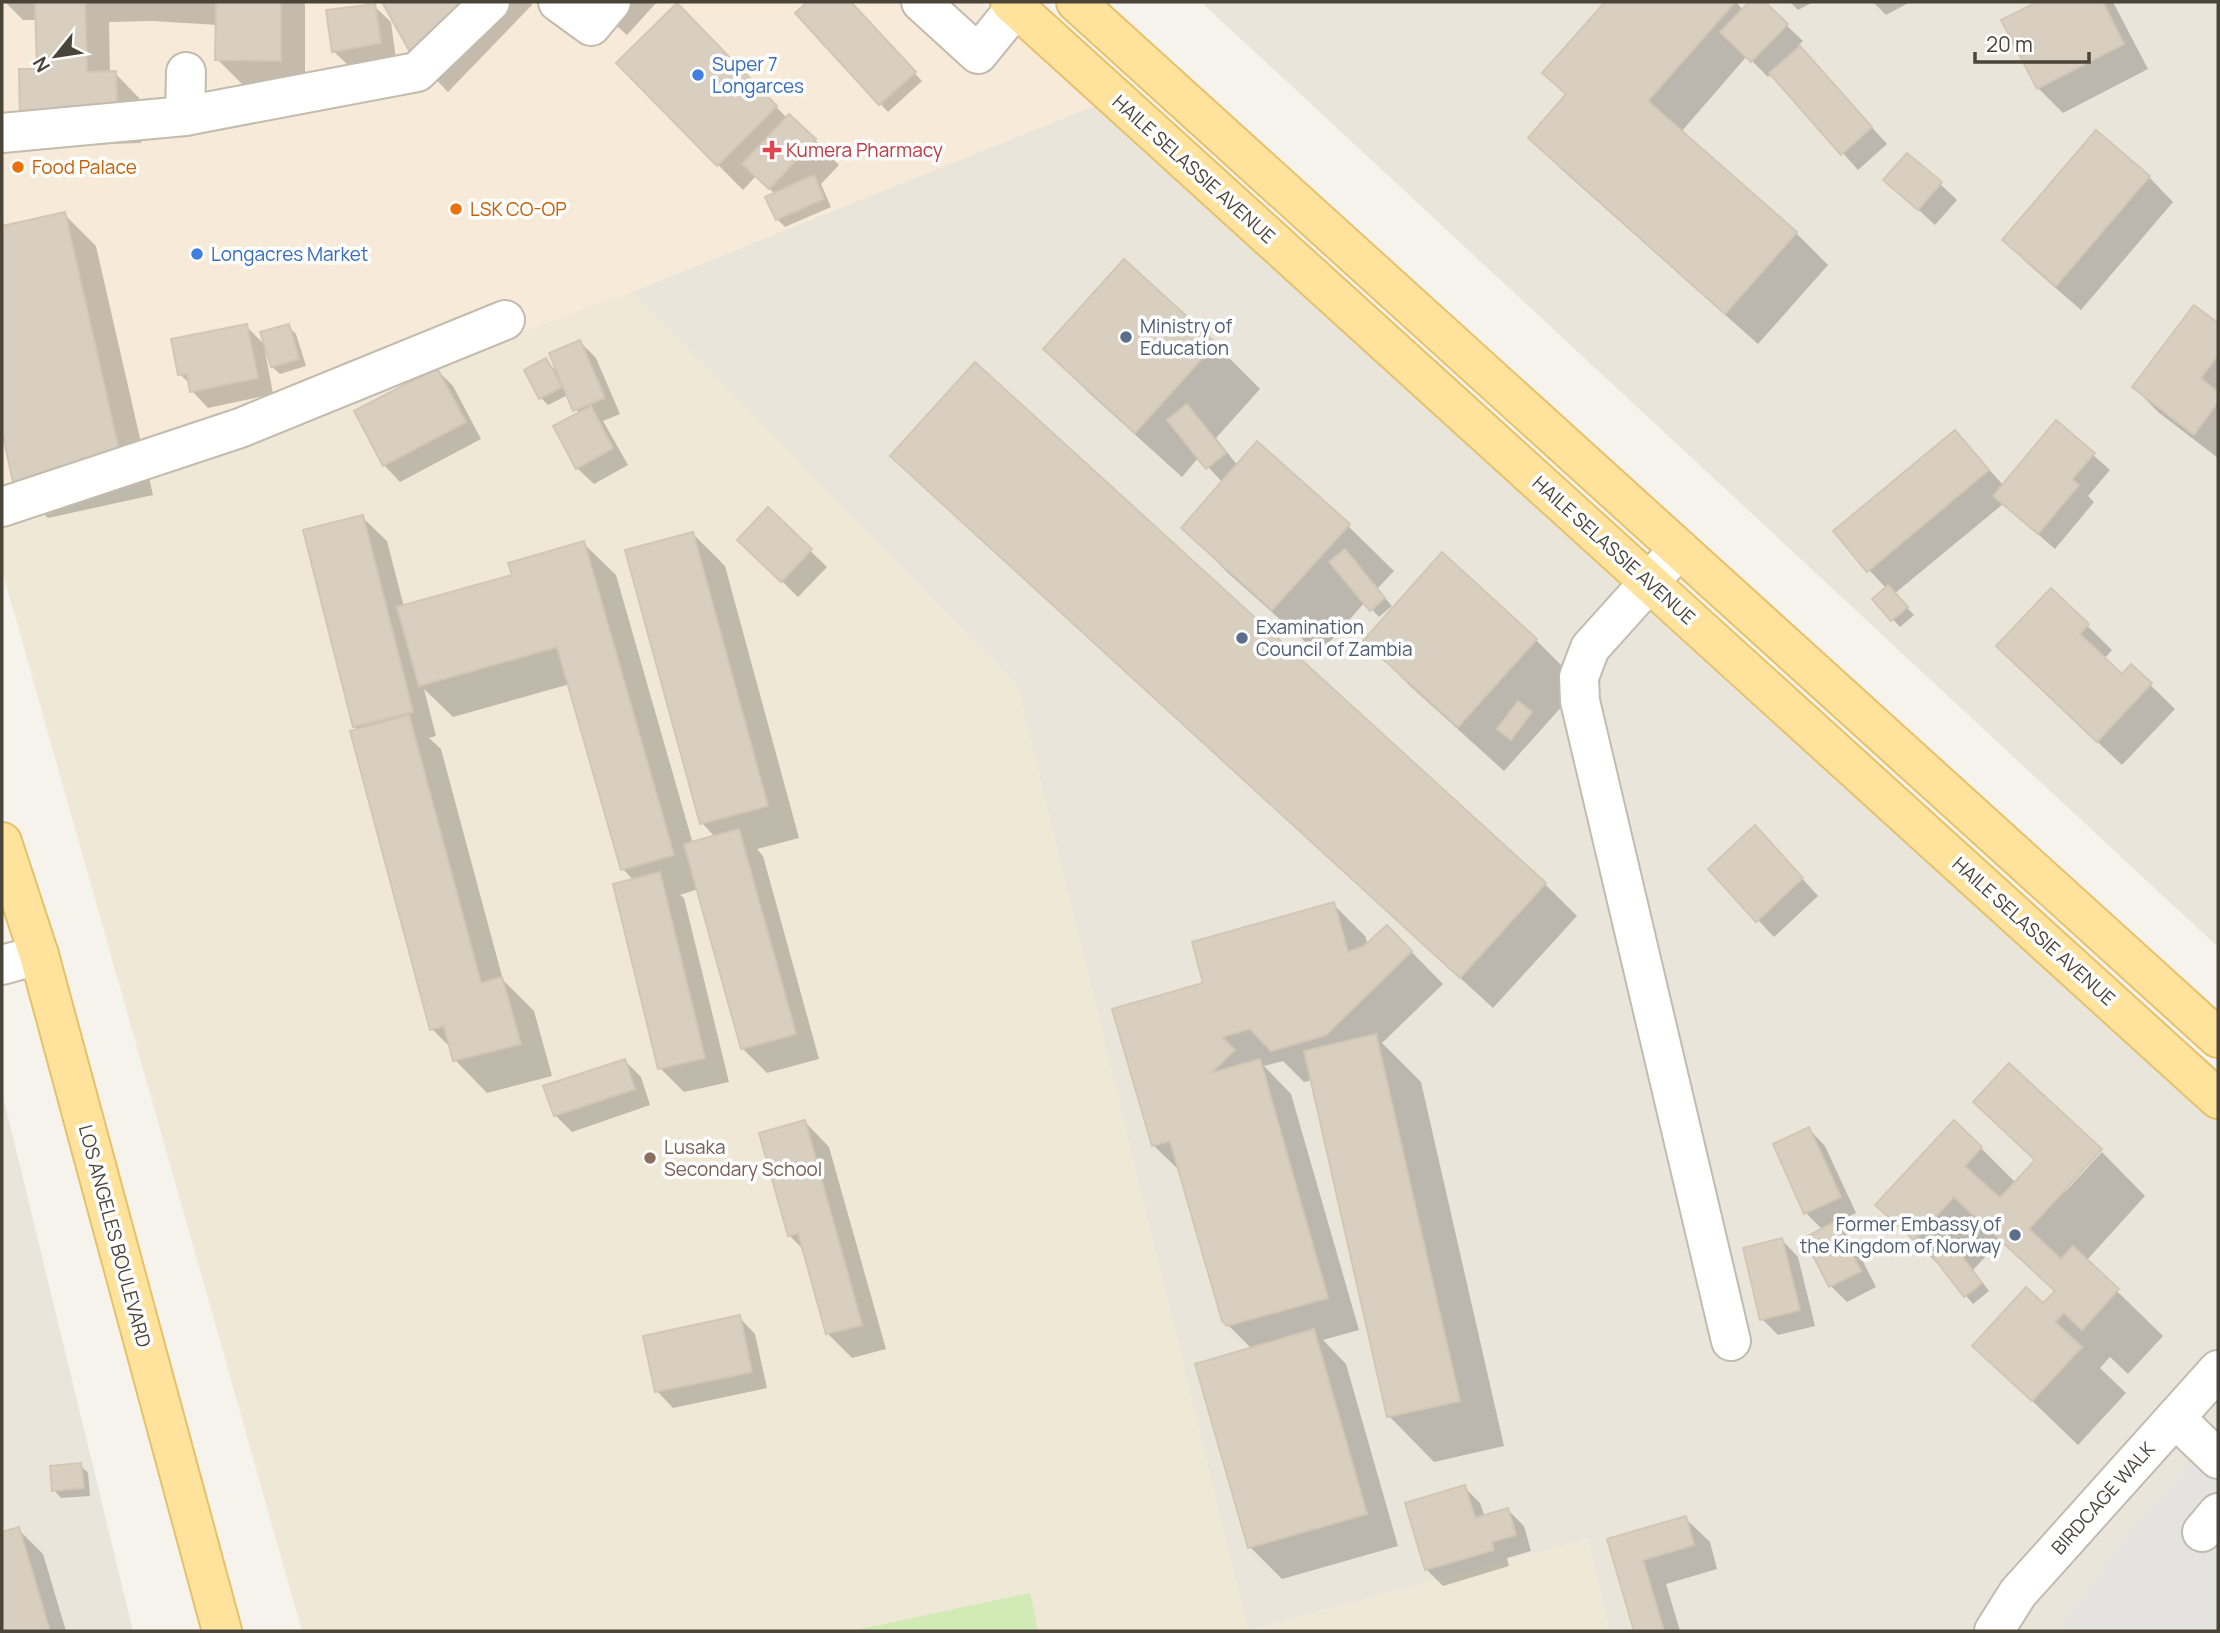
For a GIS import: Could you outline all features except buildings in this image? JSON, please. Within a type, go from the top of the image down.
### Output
[{"type":"main road","points":[[1076,2],[2218,1038]]},
{"type":"main road","name":"HAILE SELASSIE AVENUE","points":[[1015,4],[2218,1099]]},
{"type":"main road","name":"LOS ANGELES BOULEVARD","points":[[2,842],[39,956],[222,1631]]},
{"type":"street","points":[[2,133],[185,116],[417,72],[490,2]]},
{"type":"street","points":[[558,2],[591,26],[611,2]]},
{"type":"street","points":[[921,2],[978,54],[1015,4]]},
{"type":"street","points":[[185,116],[186,72]]},
{"type":"street","points":[[2,507],[240,428],[505,320]]},
{"type":"street","points":[[1679,549],[1590,648],[1579,677],[1580,701],[1731,1341]]},
{"type":"street","points":[[2,965],[39,956]]},
{"type":"street","name":"BIRDCAGE WALK","points":[[1994,1631],[2018,1593],[2218,1370]]},
{"type":"street","points":[[2175,1418],[2218,1459]]},
{"type":"shaded area","points":[[2,2],[980,2],[1094,106],[631,292],[2,520]]},
{"type":"shaded area","points":[[1201,2],[2218,2],[2218,947],[1309,102]]},
{"type":"shaded area","points":[[1094,106],[2218,1121],[2218,1631],[1609,1631],[1588,1539],[1248,1631],[1017,685],[631,292]]},
{"type":"shaded area","name":"Lusaka Secondary School","points":[[631,292],[1017,685],[1248,1631],[302,1631],[2,570],[2,520]]},
{"type":"shaded area","points":[[2,1092],[133,1631],[2,1631]]},
{"type":"shaded area","points":[[2218,1434],[2218,1631],[2057,1631],[2146,1512]]},
{"type":"shaded area","points":[[1588,1539],[1609,1631],[1249,1631]]},
{"type":"green space","points":[[1030,1593],[1038,1631],[851,1631]]},
{"type":"place","name":"Super 7 Longarces","points":[[698,75]]},
{"type":"place","name":"Kumera Pharmacy","points":[[772,150]]},
{"type":"place","name":"Food Palace","points":[[18,167]]},
{"type":"place","name":"LSK CO-OP","points":[[456,209]]},
{"type":"place","name":"Longacres Market","points":[[197,254]]},
{"type":"place","name":"Ministry of Education","points":[[1126,337]]},
{"type":"place","name":"Examination Council of Zambia","points":[[1242,638]]},
{"type":"place","name":"Lusaka Secondary School","points":[[650,1158]]},
{"type":"place","name":"Former Embassy of the Kingdom of Norway","points":[[2015,1235]]}]
